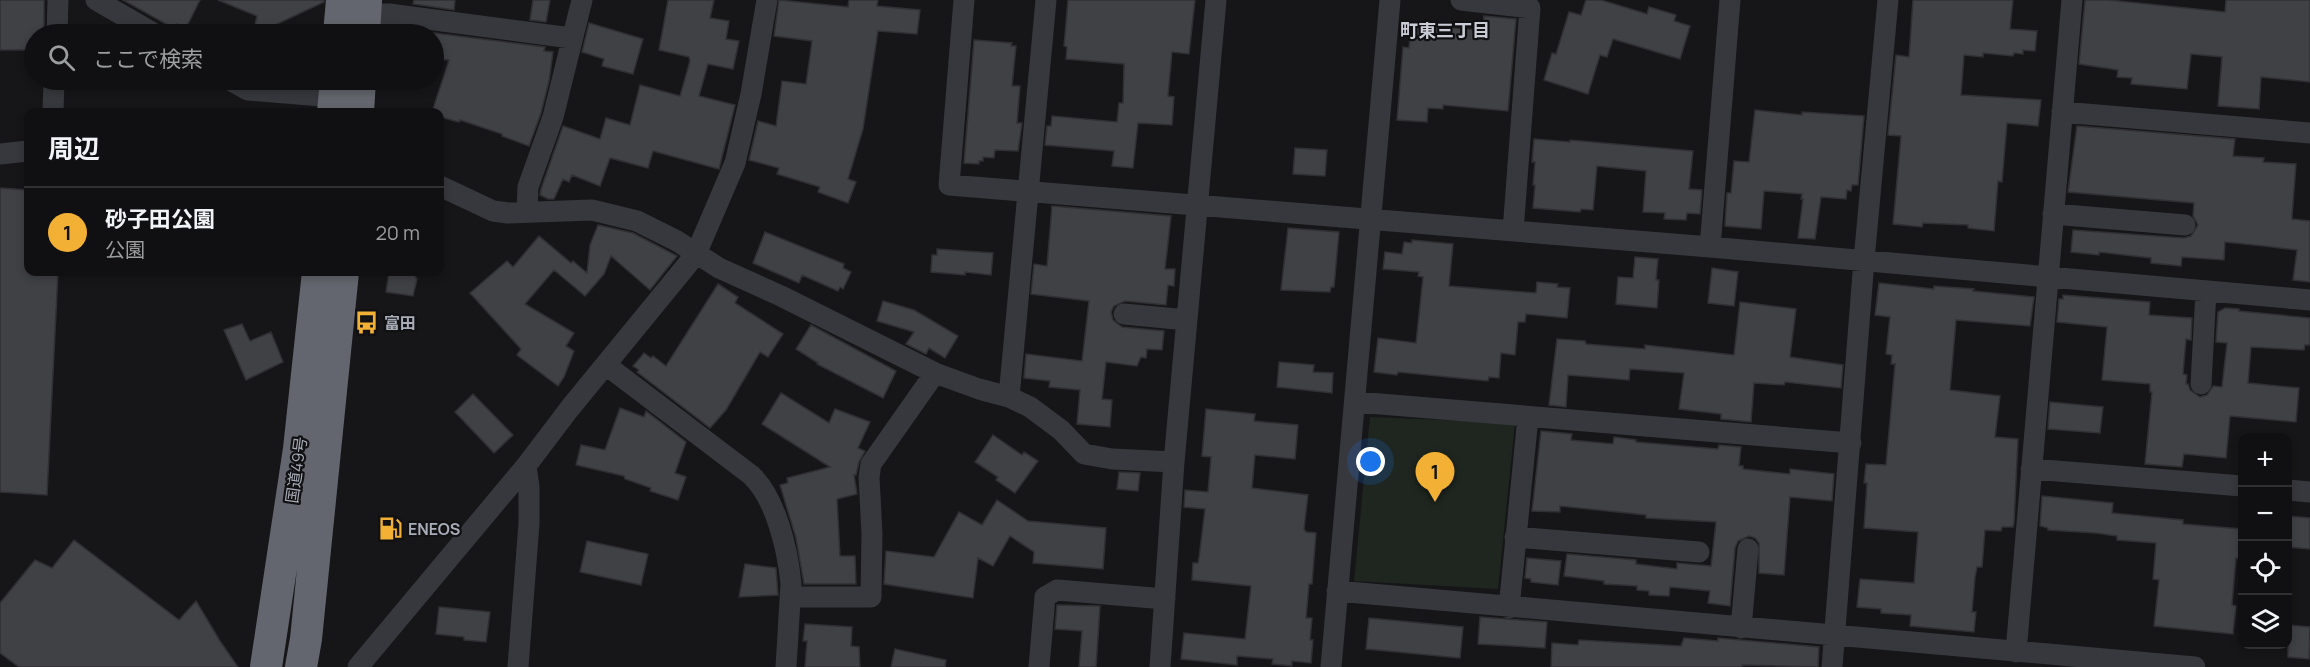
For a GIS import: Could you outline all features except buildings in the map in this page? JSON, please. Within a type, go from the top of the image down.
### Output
[{"type":"highway","points":[[348,24],[359,12]]},
{"type":"highway","name":"国道49号","points":[[266,667],[299,449],[318,276]]},
{"type":"highway","name":"国道49号","points":[[301,667],[306,639],[343,276]]},
{"type":"street","points":[[57,24],[58,0]]},
{"type":"street","points":[[96,0],[138,24]]},
{"type":"street","points":[[527,211],[528,187],[553,117],[582,0]]},
{"type":"street","points":[[358,667],[526,466],[696,254],[735,163],[751,94],[767,0]]},
{"type":"street","points":[[964,0],[949,185],[1864,260],[2310,300]]},
{"type":"street","points":[[1009,396],[1046,0]]},
{"type":"street","points":[[1160,667],[1174,462],[1216,0]]},
{"type":"street","points":[[1331,667],[1390,0]]},
{"type":"street","points":[[1461,0],[1530,8],[1514,231]]},
{"type":"street","points":[[1710,247],[1730,0]]},
{"type":"street","points":[[1832,667],[1864,260],[1888,0]]},
{"type":"street","points":[[2016,652],[2072,0]]},
{"type":"street","points":[[359,12],[571,38]]},
{"type":"street","points":[[53,108],[54,90]]},
{"type":"street","points":[[248,90],[340,100]]},
{"type":"street","points":[[2062,112],[2310,133]]},
{"type":"street","points":[[0,154],[24,151]]},
{"type":"street","points":[[444,188],[493,212],[592,210],[637,221],[719,268],[781,296],[935,374],[979,389],[1009,396],[1061,430],[1084,454],[1112,459],[1174,462]]},
{"type":"street","points":[[2054,214],[2184,225]]},
{"type":"street","points":[[2201,384],[2206,291]]},
{"type":"street","points":[[1124,314],[1187,320]]},
{"type":"street","points":[[606,365],[759,483],[768,496],[788,557],[791,597],[786,667]]},
{"type":"street","points":[[791,597],[871,597],[872,534],[869,477],[871,464],[935,374]]},
{"type":"street","points":[[1356,402],[1851,443]]},
{"type":"street","points":[[1509,608],[1528,417]]},
{"type":"street","points":[[518,667],[529,523],[529,487],[526,466]]},
{"type":"street","points":[[2031,469],[2238,486]]},
{"type":"street","points":[[2292,490],[2310,492]]},
{"type":"street","points":[[1515,537],[1700,552]]},
{"type":"street","points":[[1741,628],[1748,549]]},
{"type":"street","points":[[1039,667],[1046,597],[1057,590],[1165,599]]},
{"type":"street","points":[[1337,591],[2195,667]]},
{"type":"shaded area","points":[[1370,417],[1515,423],[1498,589],[1354,581]]},
{"type":"place","name":"富田","points":[[366,323]]},
{"type":"place","name":"砂子田公園","points":[[1435,502]]},
{"type":"place","name":"ENEOS","points":[[390,529]]},
{"type":"district","name":"町東三丁目","points":[[1445,30]]}]
